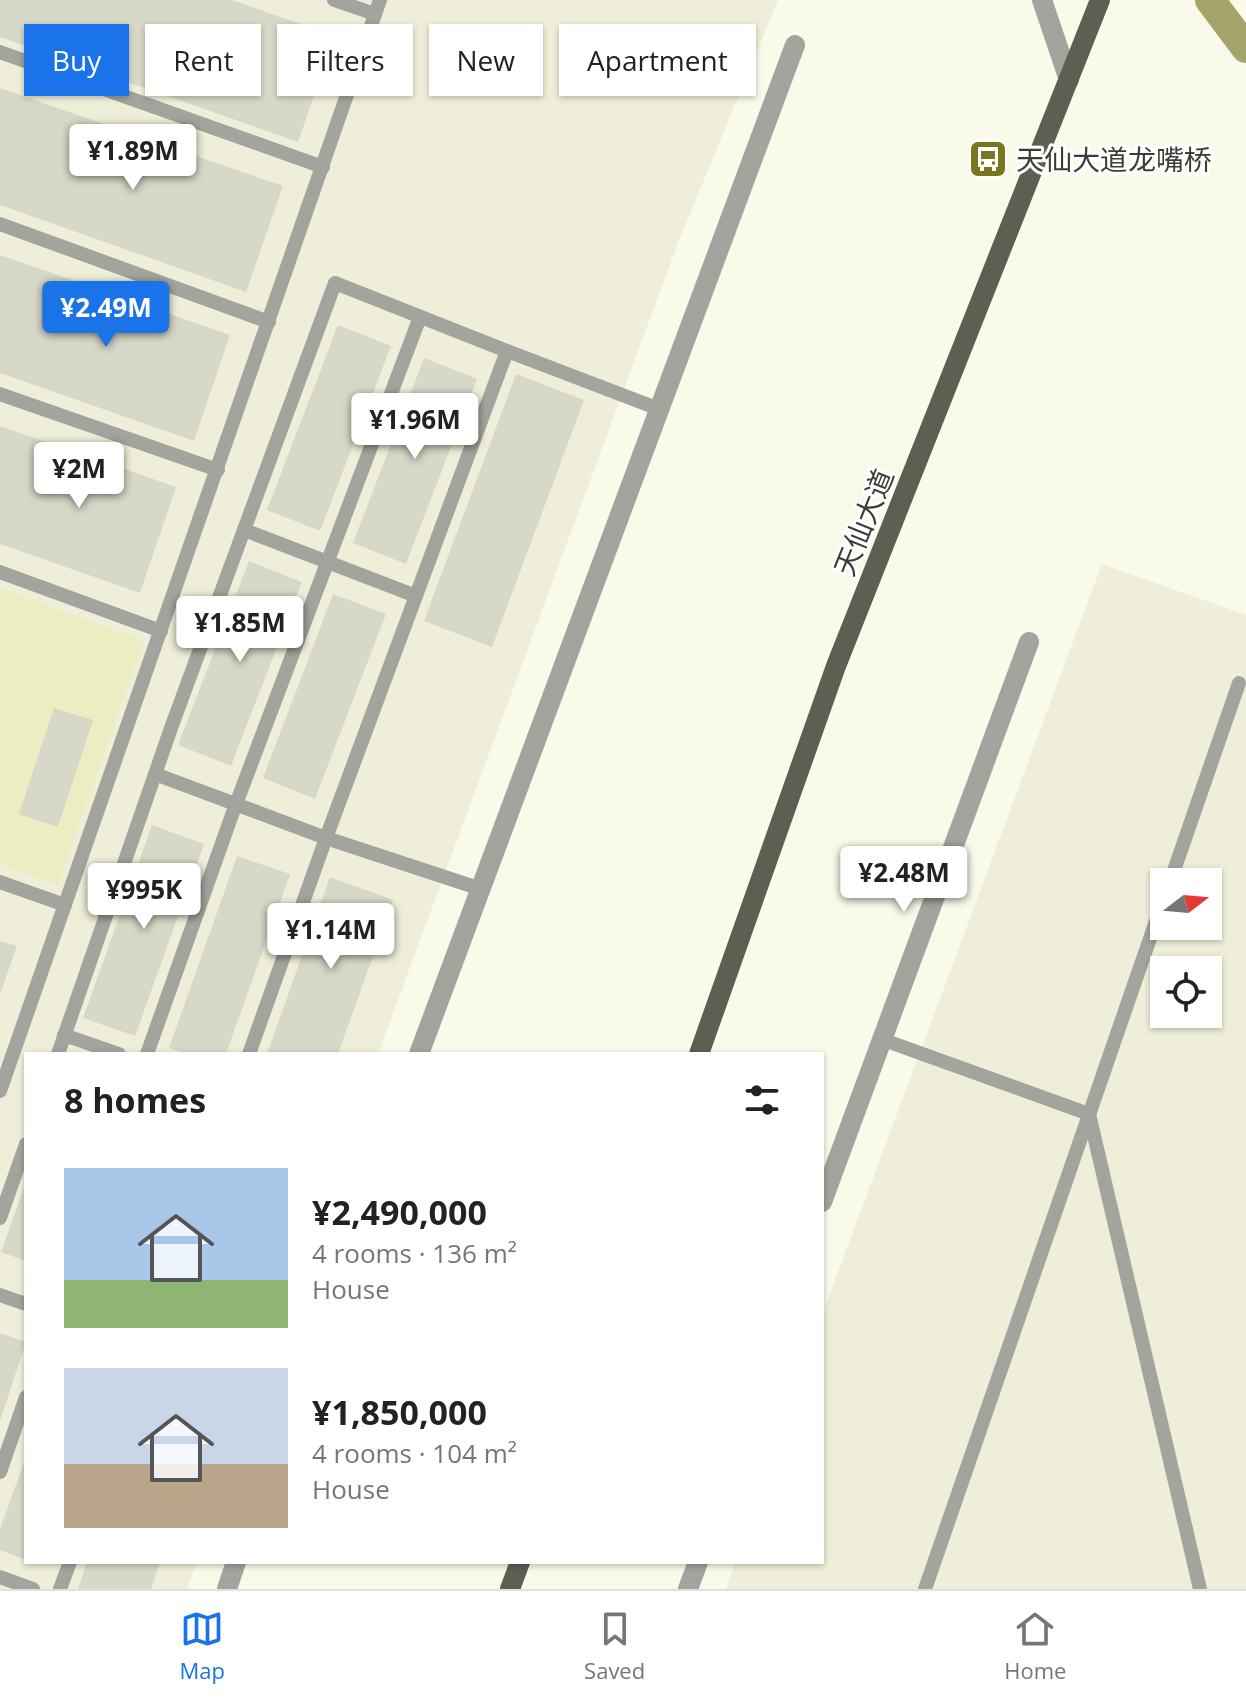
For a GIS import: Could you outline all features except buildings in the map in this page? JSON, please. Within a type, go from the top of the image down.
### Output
[{"type":"main road","name":"天仙大道","points":[[700,1052],[836,666],[1097,8]]},
{"type":"main road","points":[[510,1589],[519,1564]]},
{"type":"street","points":[[1042,0],[1069,80]]},
{"type":"street","points":[[420,1052],[795,45]]},
{"type":"street","points":[[824,1196],[1029,642]]},
{"type":"street","points":[[227,1589],[235,1564]]},
{"type":"street","points":[[688,1589],[697,1564]]},
{"type":"lane","points":[[0,1088],[378,7],[334,0]]},
{"type":"lane","points":[[0,52],[323,167]]},
{"type":"lane","points":[[0,224],[269,322]]},
{"type":"lane","points":[[59,1052],[155,774],[335,283],[659,409]]},
{"type":"lane","points":[[148,1052],[236,804],[420,317]]},
{"type":"lane","points":[[250,1052],[507,351]]},
{"type":"lane","points":[[0,394],[218,470]]},
{"type":"lane","points":[[244,530],[416,596]]},
{"type":"lane","points":[[0,572],[161,631]]},
{"type":"lane","points":[[1175,868],[1239,683]]},
{"type":"lane","points":[[155,774],[326,838],[481,889]]},
{"type":"lane","points":[[0,882],[65,905]]},
{"type":"lane","points":[[925,1589],[1150,938]]},
{"type":"lane","points":[[64,1035],[113,1052]]},
{"type":"lane","points":[[881,1039],[1089,1114]]},
{"type":"lane","points":[[1089,1114],[1200,1589]]},
{"type":"lane","points":[[0,1218],[24,1150]]},
{"type":"lane","points":[[0,1295],[24,1303]]},
{"type":"lane","points":[[0,1472],[24,1403]]},
{"type":"lane","points":[[60,1589],[69,1564]]},
{"type":"lane","points":[[0,1577],[33,1589]]},
{"type":"shaded area","points":[[0,0],[778,0],[756,53],[756,24],[559,24],[559,96],[738,96],[678,243],[379,1052],[24,1052],[24,1564],[196,1564],[187,1589],[0,1589]]},
{"type":"shaded area","points":[[1102,564],[1246,615],[1246,1589],[726,1589],[734,1564],[824,1564],[824,1310]]},
{"type":"green space","points":[[0,588],[144,641],[58,885],[0,864]]},
{"type":"waterway","points":[[1210,0],[1246,48]]},
{"type":"place","name":"天仙大道龙嘴桥","points":[[988,159]]}]
